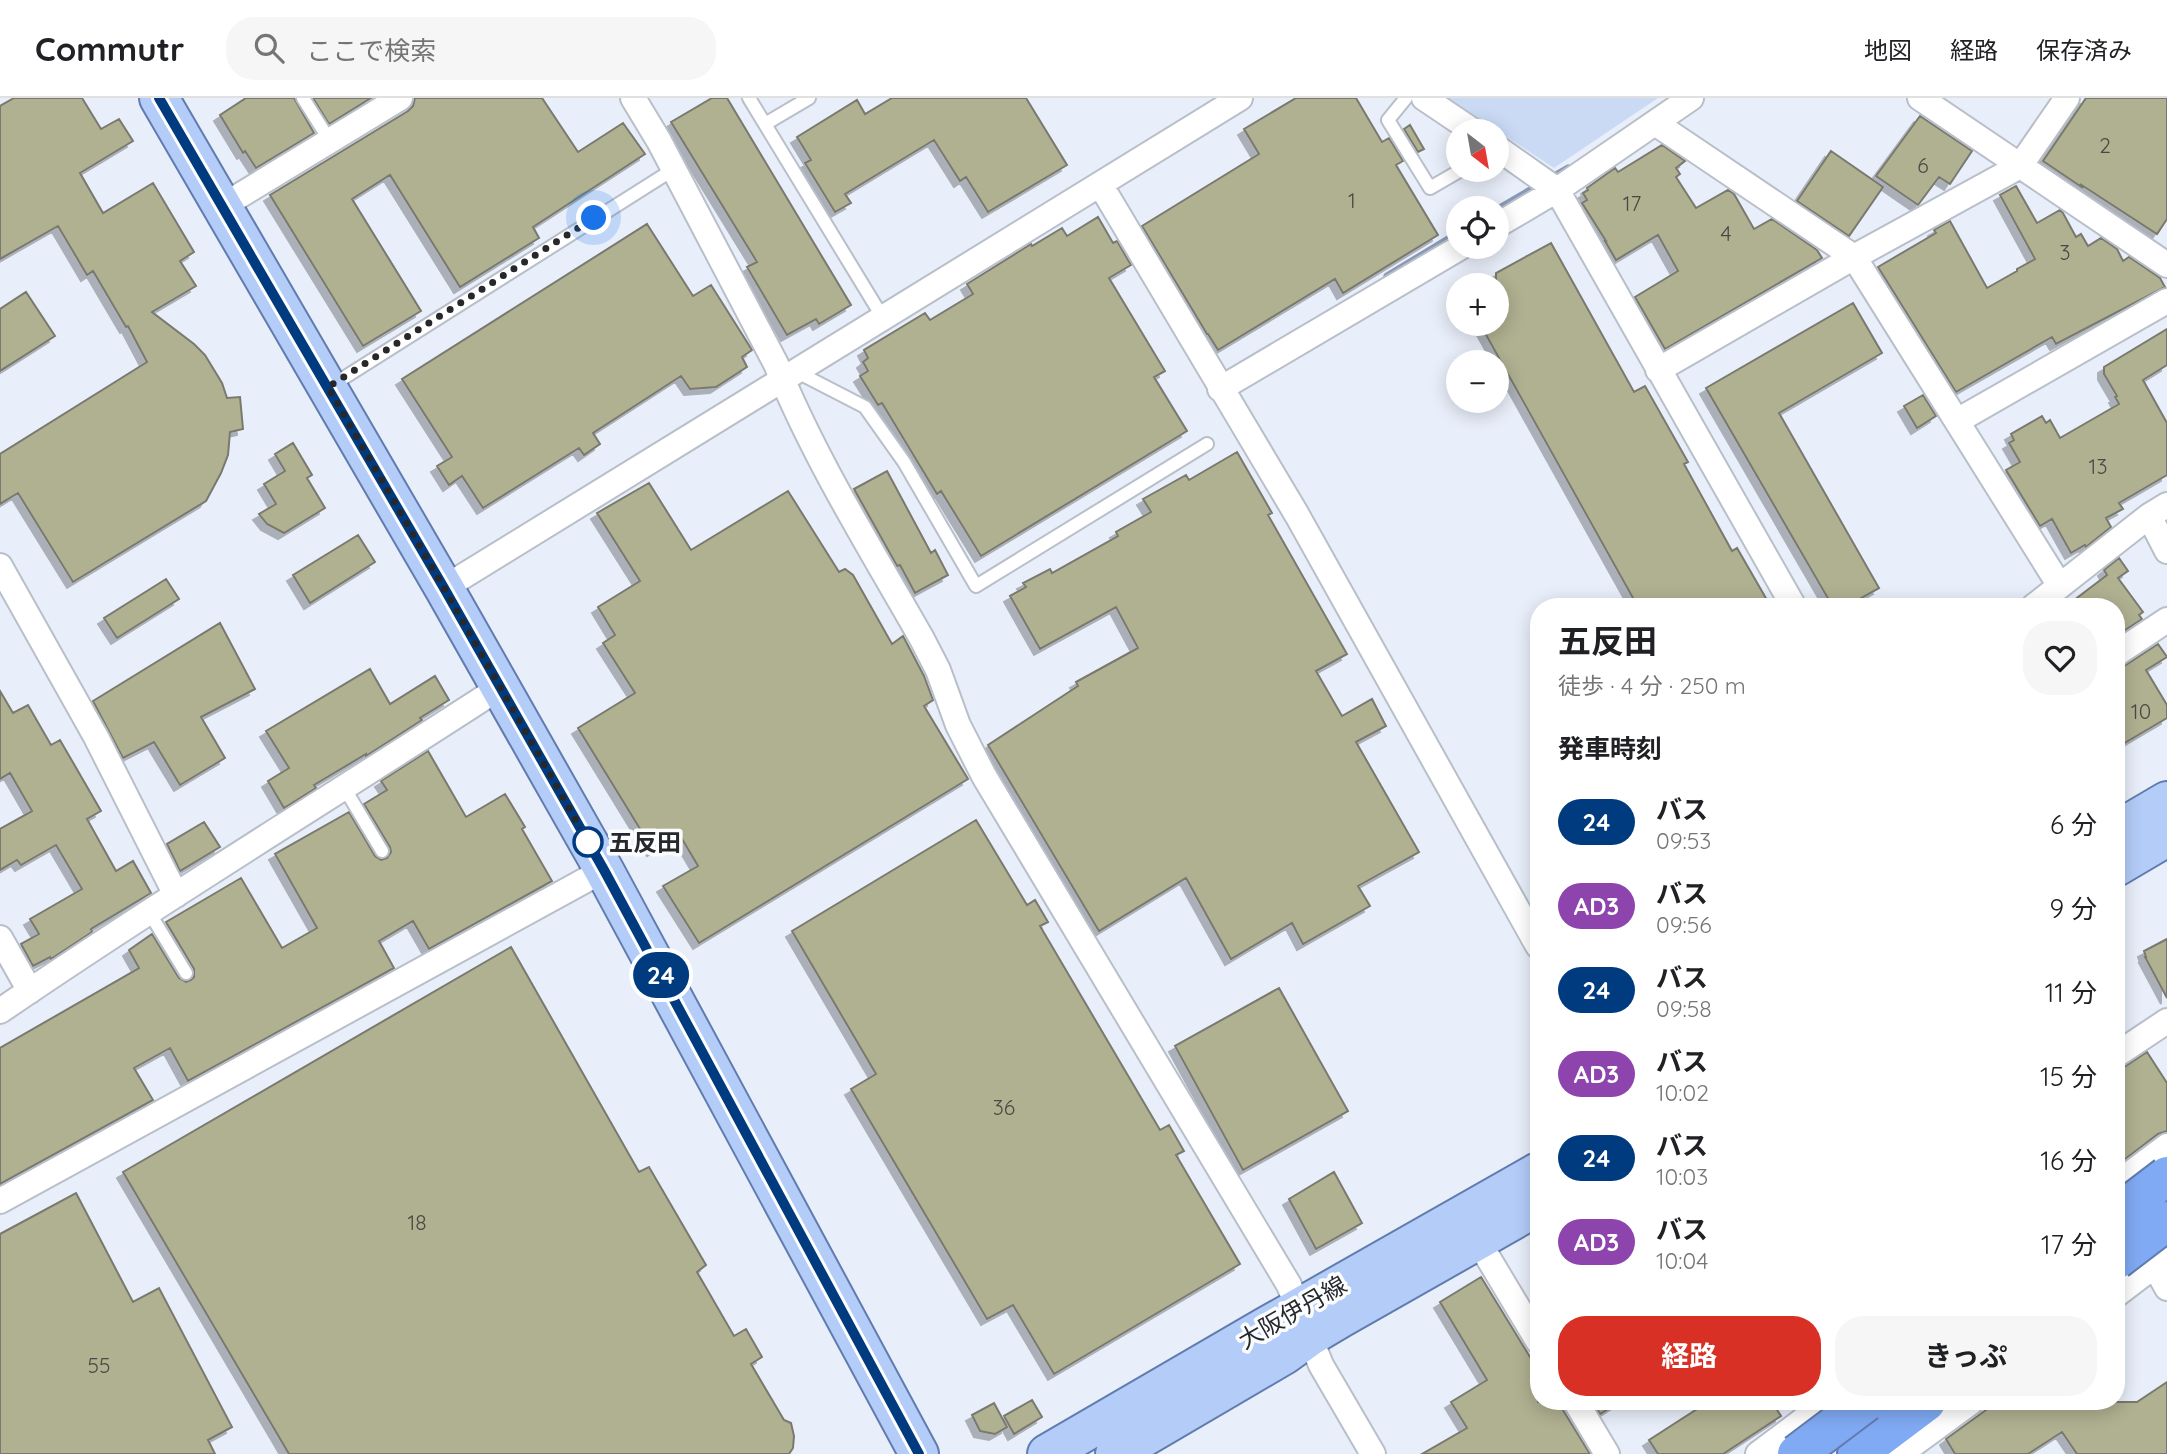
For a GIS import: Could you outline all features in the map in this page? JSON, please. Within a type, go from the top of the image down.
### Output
[{"type":"highway","points":[[2125,1207],[2167,1176]]},
{"type":"highway","points":[[2125,1252],[2167,1221]]},
{"type":"highway","points":[[1797,1454],[1855,1410]]},
{"type":"highway","points":[[1857,1454],[1915,1410]]},
{"type":"main road","points":[[159,98],[444,588],[604,870],[919,1454]]},
{"type":"main road","points":[[2125,826],[2167,801]]},
{"type":"main road","points":[[2125,862],[2167,837]]},
{"type":"main road","name":"大阪伊丹線","points":[[1115,1454],[1284,1355],[1303,1323],[1530,1177]]},
{"type":"main road","name":"大阪伊丹線","points":[[1047,1454],[1303,1323],[1478,1241],[1530,1211]]},
{"type":"street","points":[[221,208],[400,98]]},
{"type":"street","points":[[632,98],[674,169],[770,351],[790,375],[789,397],[938,670],[958,725],[984,776],[1289,1286],[1321,1365],[1373,1454]]},
{"type":"street","points":[[444,588],[1240,98]]},
{"type":"street","points":[[1424,98],[1455,119]]},
{"type":"street","points":[[1509,218],[1557,190],[1691,98]]},
{"type":"street","points":[[1920,98],[2167,265]]},
{"type":"street","points":[[1658,370],[1854,257],[2020,166],[2067,98]]},
{"type":"street","points":[[1655,123],[1854,257],[2060,586]]},
{"type":"street","points":[[1509,157],[1557,190],[1789,598]]},
{"type":"street","points":[[1100,184],[1297,515],[1530,932]]},
{"type":"street","points":[[1220,389],[1446,256]]},
{"type":"street","points":[[1956,421],[2167,301]]},
{"type":"street","points":[[2045,598],[2158,510],[2167,551]]},
{"type":"street","points":[[0,566],[96,737],[176,895]]},
{"type":"street","points":[[2125,648],[2167,620]]},
{"type":"street","points":[[0,1012],[149,912],[499,688]]},
{"type":"street","points":[[0,1201],[604,870]]},
{"type":"street","points":[[0,938],[30,991]]},
{"type":"street","points":[[2125,1049],[2167,1021]]},
{"type":"street","points":[[2125,1177],[2167,1146]]},
{"type":"street","points":[[2125,1207],[2161,1261],[2167,1288]]},
{"type":"street","points":[[1478,1241],[1530,1327]]},
{"type":"street","points":[[2125,1288],[2161,1261]]},
{"type":"street","points":[[1581,1410],[1607,1454]]},
{"type":"street","points":[[1758,1454],[1809,1410]]},
{"type":"street","points":[[1811,1410],[1841,1454]]},
{"type":"street","points":[[1900,1454],[1960,1410]]},
{"type":"lane","points":[[303,98],[330,141]]},
{"type":"lane","points":[[749,98],[883,318]]},
{"type":"lane","points":[[765,124],[809,98]]},
{"type":"lane","points":[[1406,98],[1388,120],[1430,188],[1446,179]]},
{"type":"lane","points":[[328,387],[674,169]]},
{"type":"lane","points":[[790,375],[865,407],[904,462],[976,586],[1207,444]]},
{"type":"lane","points":[[345,789],[382,851]]},
{"type":"lane","points":[[149,912],[186,973]]},
{"type":"shaded area","points":[[1448,98],[1658,98],[1554,168],[1509,138],[1509,119],[1480,119]]},
{"type":"building","points":[[14,98],[82,98],[101,129],[119,119],[133,141],[80,173],[103,213],[153,183],[194,252],[180,261],[196,286],[152,312],[205,355],[222,383],[227,398],[240,397],[243,429],[230,432],[228,455],[206,501],[73,582],[18,493],[0,504],[0,454],[147,362],[93,271],[87,275],[58,226],[0,259],[0,106]]},
{"type":"building","points":[[246,98],[294,98],[314,133],[256,168],[245,151],[243,153],[220,115]]},
{"type":"building","points":[[313,98],[371,98],[329,124]]},
{"type":"building","points":[[415,98],[542,98],[578,152],[623,123],[645,154],[533,227],[539,238],[460,287],[390,175],[352,199],[421,311],[363,346],[270,195],[408,111]]},
{"type":"building","points":[[712,98],[727,98],[851,305],[819,324],[816,319],[787,335],[747,267],[757,262],[671,122]]},
{"type":"building","points":[[892,98],[1026,98],[1067,165],[988,212],[966,177],[960,181],[934,140],[845,194],[851,203],[835,212],[805,163],[811,160],[797,137],[857,100],[865,114]]},
{"type":"building","points":[[1296,98],[1356,98],[1382,142],[1389,138],[1403,161],[1396,165],[1438,235],[1343,293],[1335,279],[1218,350],[1142,226],[1259,154],[1244,129]]},
{"type":"building","points":[[2086,98],[2167,98],[2167,219],[2157,234],[2043,161]]},
{"type":"building","points":[[1920,116],[1972,151],[1950,184],[1939,177],[1918,205],[1876,176]]},
{"type":"building","points":[[1410,125],[1424,149],[1418,152],[1404,129]]},
{"type":"building","points":[[1662,145],[1685,161],[1676,168],[1680,174],[1676,177],[1696,208],[1728,190],[1734,194],[1754,229],[1772,219],[1817,250],[1822,258],[1665,349],[1635,297],[1678,271],[1658,235],[1616,260],[1582,203],[1587,200],[1583,193],[1587,188],[1615,168],[1618,172]]},
{"type":"building","points":[[1831,151],[1883,187],[1849,236],[1797,201]]},
{"type":"building","points":[[2016,186],[2037,223],[2060,210],[2076,237],[2081,234],[2088,246],[2101,238],[2117,249],[2123,261],[2129,257],[2160,278],[2165,287],[2056,344],[2052,337],[1956,392],[1878,267],[1936,233],[1934,230],[1950,221],[1987,288],[2017,271],[2035,259],[2000,195]]},
{"type":"building","points":[[1098,217],[1113,243],[1117,241],[1131,265],[1109,278],[1165,371],[1154,377],[1187,431],[981,556],[941,491],[937,494],[882,403],[878,405],[860,376],[868,371],[863,362],[868,358],[864,350],[925,313],[930,320],[973,294],[967,284],[1031,244],[1032,246],[1062,228],[1067,236]]},
{"type":"building","points":[[647,224],[693,296],[711,285],[752,350],[742,357],[747,367],[716,387],[690,389],[681,376],[593,433],[600,444],[584,455],[579,448],[483,508],[462,476],[449,485],[437,466],[452,457],[402,379]]},
{"type":"building","points":[[1551,243],[1634,392],[1645,386],[1688,462],[1684,464],[1732,551],[1737,548],[1766,598],[1633,598],[1509,376],[1509,350],[1495,350],[1487,336],[1509,336],[1509,273],[1496,273]]},
{"type":"building","points":[[26,292],[55,336],[0,371],[0,309]]},
{"type":"building","points":[[1853,303],[1882,353],[1779,413],[1879,588],[1861,598],[1828,598],[1706,388]]},
{"type":"building","points":[[2167,329],[2167,365],[2143,380],[2167,423],[2167,475],[2119,503],[2123,509],[2106,518],[2111,527],[2086,547],[2085,545],[2071,553],[2052,519],[2040,526],[2006,470],[2020,462],[2009,443],[2014,440],[2011,434],[2042,416],[2046,423],[2050,420],[2060,438],[2119,404],[2104,374],[2104,367]]},
{"type":"building","points":[[1923,395],[1936,416],[1917,428],[1904,406]]},
{"type":"building","points":[[293,443],[312,475],[307,478],[325,508],[284,533],[267,524],[259,514],[276,504],[264,484],[285,471],[275,454]]},
{"type":"building","points":[[1237,452],[1272,513],[1268,515],[1347,654],[1316,671],[1342,716],[1372,699],[1386,726],[1356,742],[1419,852],[1358,886],[1370,906],[1303,944],[1292,923],[1231,959],[1186,878],[1099,931],[988,745],[1078,686],[1076,682],[1138,648],[1116,607],[1040,649],[1010,596],[1026,587],[1023,583],[1050,569],[1052,573],[1118,536],[1116,532],[1151,512],[1143,499],[1186,475],[1189,480]]},
{"type":"building","points":[[887,471],[931,553],[935,550],[948,575],[915,593],[854,489]]},
{"type":"building","points":[[649,483],[691,550],[788,491],[839,572],[845,569],[853,575],[892,644],[903,636],[933,700],[924,706],[968,779],[699,943],[663,886],[698,866],[679,834],[653,850],[578,728],[635,693],[603,643],[615,635],[598,607],[640,581],[597,513]]},
{"type":"building","points":[[358,535],[375,562],[310,603],[293,575]]},
{"type":"building","points":[[2119,558],[2128,571],[2118,578],[2143,612],[2139,615],[2142,619],[2125,630],[2125,598],[2077,598],[2107,575],[2104,570]]},
{"type":"building","points":[[166,579],[179,599],[117,638],[104,618]]},
{"type":"building","points":[[220,623],[255,689],[201,717],[225,758],[180,785],[154,742],[123,758],[93,701]]},
{"type":"building","points":[[2158,644],[2167,657],[2146,670],[2167,705],[2167,718],[2125,743],[2125,665]]},
{"type":"building","points":[[370,669],[390,704],[435,676],[449,700],[366,756],[314,785],[316,788],[284,808],[268,781],[289,768],[266,731]]},
{"type":"building","points":[[0,691],[13,713],[28,705],[51,745],[60,740],[101,811],[87,819],[116,871],[133,861],[151,893],[91,929],[92,932],[51,959],[50,957],[33,966],[21,944],[39,934],[30,919],[82,889],[56,845],[21,865],[17,860],[0,870],[0,829],[32,811],[10,773],[0,779]]},
{"type":"building","points":[[428,751],[466,817],[505,794],[552,881],[429,949],[413,921],[379,941],[394,968],[188,1081],[170,1048],[134,1068],[153,1100],[0,1184],[0,1048],[139,968],[129,950],[152,934],[179,978],[186,982],[191,980],[194,977],[194,969],[166,922],[241,878],[282,948],[317,928],[275,854],[349,812],[375,856],[381,860],[387,858],[391,852],[390,847],[364,804],[387,790],[381,781]]},
{"type":"building","points":[[976,820],[1027,905],[1035,900],[1048,922],[1040,926],[1160,1130],[1169,1125],[1184,1151],[1176,1155],[1240,1264],[1054,1374],[1013,1305],[987,1319],[851,1089],[876,1074],[792,931]]},
{"type":"building","points":[[204,822],[220,847],[180,871],[167,844]]},
{"type":"building","points":[[2167,939],[2167,998],[2144,951]]},
{"type":"building","points":[[511,947],[639,1172],[649,1167],[706,1265],[697,1272],[734,1336],[746,1329],[762,1357],[751,1364],[784,1420],[791,1423],[794,1436],[793,1448],[789,1454],[289,1454],[123,1172]]},
{"type":"building","points":[[1279,988],[1348,1111],[1243,1170],[1175,1046]]},
{"type":"building","points":[[2147,1052],[2167,1083],[2167,1131],[2158,1134],[2125,1159],[2125,1066]]},
{"type":"building","points":[[1334,1172],[1362,1223],[1316,1249],[1289,1199]]},
{"type":"building","points":[[76,1193],[133,1302],[159,1288],[232,1427],[208,1440],[215,1454],[0,1454],[0,1234]]},
{"type":"building","points":[[1481,1277],[1530,1357],[1530,1410],[1563,1410],[1590,1454],[1422,1454],[1467,1428],[1451,1402],[1487,1380],[1440,1302]]},
{"type":"building","points":[[2167,1382],[2167,1454],[2077,1454],[2062,1432],[2028,1454],[1955,1454],[1946,1439],[1986,1410],[2125,1410],[2125,1402],[2137,1402]]},
{"type":"building","points":[[1032,1400],[1042,1417],[1014,1434],[1004,1416]]},
{"type":"building","points":[[994,1403],[1007,1427],[995,1434],[980,1431],[972,1415]]},
{"type":"building","points":[[1696,1410],[1777,1410],[1781,1416],[1723,1454],[1658,1454],[1649,1440]]},
{"type":"waterway","points":[[1509,202],[1568,168]]},
{"type":"waterway","points":[[1387,276],[1446,240]]},
{"type":"bus line","name":"24","points":[[159,98],[444,588],[604,870],[919,1454]]},
{"type":"place","name":"五反田","points":[[588,842]]},
{"type":"route","points":[[588,842],[591,847],[328,387],[594,218]]}]
